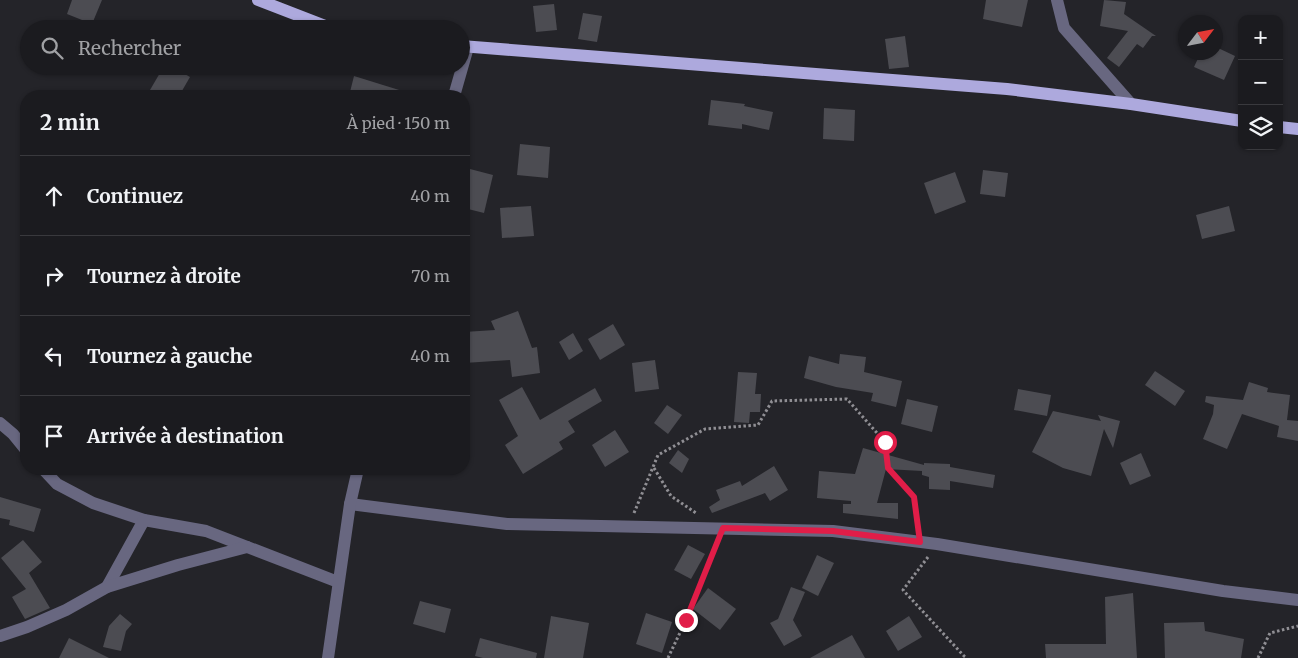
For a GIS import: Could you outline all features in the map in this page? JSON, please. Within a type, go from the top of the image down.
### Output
[{"type":"main road","points":[[258,0],[310,20]]},
{"type":"main road","points":[[470,47],[1007,90],[1131,104],[1238,120]]},
{"type":"main road","points":[[1283,127],[1298,129]]},
{"type":"street","points":[[1057,0],[1064,28],[1131,104]]},
{"type":"street","points":[[455,90],[458,75]]},
{"type":"street","points":[[0,423],[14,434],[20,442]]},
{"type":"street","points":[[49,475],[57,484],[93,503],[144,520],[206,530],[338,582]]},
{"type":"street","points":[[328,658],[350,504],[357,475]]},
{"type":"street","points":[[350,504],[507,524],[833,531],[937,544],[1223,591],[1298,600]]},
{"type":"street","points":[[107,587],[144,520]]},
{"type":"street","points":[[0,636],[27,627],[66,610],[107,587],[178,565],[247,547]]},
{"type":"path","points":[[629,526],[658,455],[706,429],[758,425],[772,401],[846,399],[885,442],[888,468],[914,497],[920,542]]},
{"type":"path","points":[[653,467],[670,496],[698,514]]},
{"type":"path","points":[[668,658],[686,620],[723,528]]},
{"type":"path","points":[[937,544],[903,590],[929,620],[967,658]]},
{"type":"path","points":[[1258,658],[1270,633],[1298,626]]},
{"type":"building","points":[[72,0],[102,0],[94,20],[82,20],[67,14]]},
{"type":"building","points":[[986,0],[1028,0],[1022,27],[983,19]]},
{"type":"building","points":[[1104,0],[1126,2],[1124,14],[1156,36],[1152,36],[1143,48],[1137,44],[1119,67],[1107,58],[1128,31],[1100,26]]},
{"type":"building","points":[[554,4],[557,30],[536,32],[533,6]]},
{"type":"building","points":[[583,13],[602,16],[597,42],[578,39]]},
{"type":"building","points":[[905,36],[909,67],[889,69],[885,39]]},
{"type":"building","points":[[1223,50],[1235,56],[1224,80],[1194,67],[1197,60],[1223,60]]},
{"type":"building","points":[[159,75],[187,75],[190,77],[182,90],[150,90]]},
{"type":"building","points":[[354,76],[399,90],[350,90]]},
{"type":"building","points":[[711,100],[745,104],[744,106],[773,112],[769,130],[742,124],[742,129],[708,125]]},
{"type":"building","points":[[824,108],[855,110],[854,141],[823,139]]},
{"type":"building","points":[[520,144],[550,147],[548,178],[517,175]]},
{"type":"building","points":[[470,169],[493,175],[484,213],[470,210]]},
{"type":"building","points":[[983,170],[1008,173],[1005,197],[980,194]]},
{"type":"building","points":[[955,172],[966,202],[935,214],[924,183]]},
{"type":"building","points":[[531,206],[534,236],[502,238],[500,208]]},
{"type":"building","points":[[1229,206],[1235,231],[1202,239],[1196,215]]},
{"type":"building","points":[[518,311],[532,348],[537,347],[540,373],[512,377],[510,360],[470,363],[470,332],[495,330],[491,321]]},
{"type":"building","points":[[613,324],[625,345],[600,360],[588,339]]},
{"type":"building","points":[[573,333],[583,351],[569,360],[559,342]]},
{"type":"building","points":[[840,354],[866,357],[864,372],[902,381],[896,407],[871,401],[873,393],[836,387],[804,378],[809,356],[839,364]]},
{"type":"building","points":[[655,360],[659,389],[635,392],[632,363]]},
{"type":"building","points":[[1155,371],[1185,391],[1175,406],[1145,385]]},
{"type":"building","points":[[738,372],[757,373],[755,394],[761,394],[760,412],[750,412],[749,423],[734,422]]},
{"type":"building","points":[[1249,382],[1268,388],[1267,392],[1290,395],[1287,420],[1298,421],[1298,441],[1277,437],[1279,426],[1242,414],[1227,449],[1203,439],[1213,414],[1214,405],[1205,402],[1206,396],[1243,400]]},
{"type":"building","points":[[522,387],[540,420],[595,388],[602,401],[568,421],[575,432],[559,442],[563,449],[523,474],[505,445],[518,436],[499,400]]},
{"type":"building","points":[[1018,389],[1051,395],[1047,416],[1014,410]]},
{"type":"building","points":[[907,399],[938,406],[932,432],[901,424]]},
{"type":"building","points":[[667,405],[682,415],[668,434],[654,423]]},
{"type":"building","points":[[1053,411],[1101,421],[1098,415],[1120,421],[1113,448],[1104,429],[1091,476],[1063,468],[1032,452]]},
{"type":"building","points":[[615,430],[629,452],[605,467],[592,445]]},
{"type":"building","points":[[863,448],[924,465],[924,463],[950,464],[950,467],[995,475],[993,488],[950,481],[950,490],[929,489],[929,477],[922,475],[922,471],[886,469],[877,503],[898,503],[898,519],[843,513],[843,504],[851,504],[851,501],[817,498],[819,471],[855,474]]},
{"type":"building","points":[[678,450],[689,459],[682,473],[669,463]]},
{"type":"building","points":[[1141,453],[1151,476],[1130,485],[1120,463]]},
{"type":"building","points":[[774,466],[788,490],[770,501],[765,493],[712,513],[709,507],[720,500],[716,490],[740,481],[742,486]]},
{"type":"building","points":[[0,497],[41,509],[34,532],[9,525],[10,520],[0,518]]},
{"type":"building","points":[[23,540],[42,562],[29,573],[50,608],[25,619],[12,597],[26,589],[1,558]]},
{"type":"building","points":[[688,545],[705,554],[691,579],[674,570]]},
{"type":"building","points":[[817,555],[834,563],[818,596],[802,588]]},
{"type":"building","points":[[791,587],[805,592],[793,620],[802,636],[784,646],[770,623],[778,619]]},
{"type":"building","points":[[708,588],[736,609],[720,630],[693,609]]},
{"type":"building","points":[[1133,593],[1137,658],[1046,658],[1045,644],[1106,644],[1105,597]]},
{"type":"building","points":[[420,601],[451,609],[445,633],[413,624]]},
{"type":"building","points":[[646,613],[672,622],[662,653],[636,644]]},
{"type":"building","points":[[120,614],[132,624],[126,631],[121,651],[103,647],[109,626]]},
{"type":"building","points":[[551,616],[589,623],[583,658],[544,658]]},
{"type":"building","points":[[909,616],[922,637],[898,651],[886,631]]},
{"type":"building","points":[[1204,622],[1205,631],[1244,639],[1241,658],[1165,658],[1164,623]]},
{"type":"building","points":[[852,635],[865,658],[810,658]]},
{"type":"building","points":[[69,638],[109,658],[59,658]]},
{"type":"building","points":[[480,638],[537,653],[536,658],[483,658],[475,656]]},
{"type":"route","points":[[686,620],[723,528],[833,531],[920,542],[914,497],[888,468],[885,442]]}]
